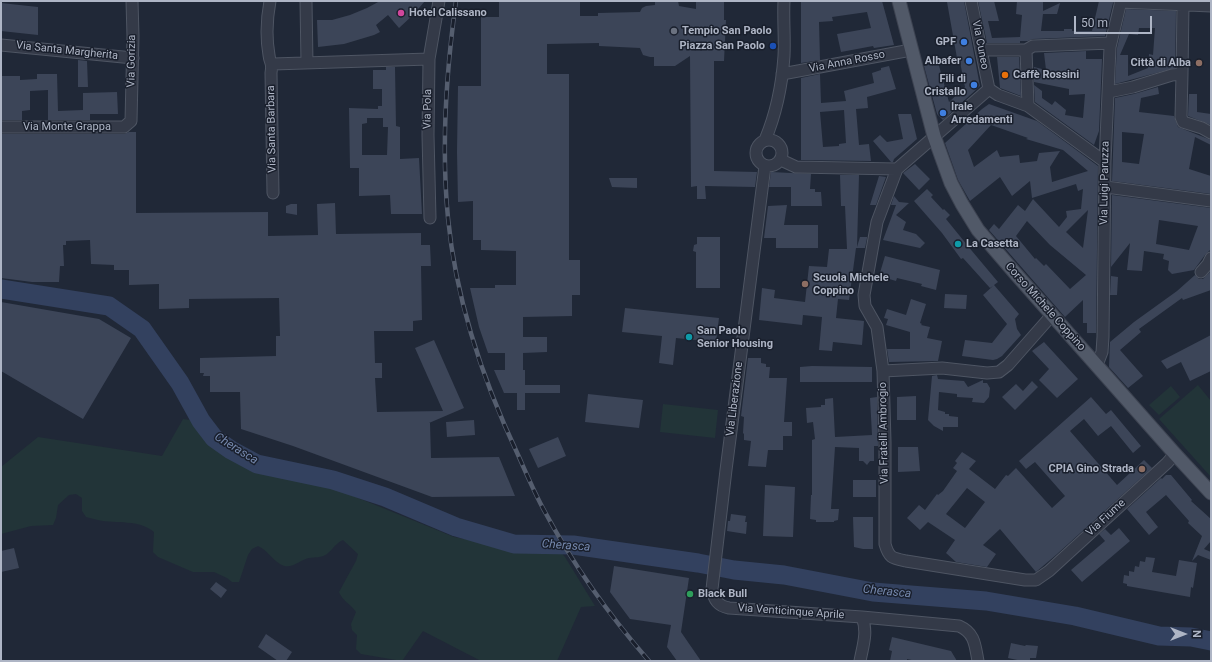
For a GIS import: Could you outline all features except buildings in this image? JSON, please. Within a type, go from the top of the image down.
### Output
[{"type":"main road","name":"Corso Michele Coppino","points":[[899,1],[934,136],[955,190],[978,230],[1174,454],[1211,493]]},
{"type":"street","name":"Via Gorizia","points":[[131,121],[133,58],[132,1]]},
{"type":"street","name":"Via Santa Barbara","points":[[270,1],[267,36],[269,56],[272,64],[272,193]]},
{"type":"street","name":"Via Pola","points":[[430,218],[428,135],[429,59],[439,1]]},
{"type":"street","points":[[777,143],[776,129],[778,101],[784,55],[784,1]]},
{"type":"street","name":"Via Cuneo","points":[[971,1],[989,89]]},
{"type":"street","points":[[305,2],[307,63]]},
{"type":"street","points":[[1121,2],[1211,6]]},
{"type":"street","name":"Via Luigi Paruzza","points":[[1097,365],[1102,352],[1103,337],[1106,187],[1105,162],[1111,43],[1121,2]]},
{"type":"street","points":[[1183,5],[1181,117],[1183,122],[1206,131]]},
{"type":"street","points":[[981,50],[1026,50],[1033,46],[1111,43]]},
{"type":"street","name":"Via Santa Margherita","points":[[1,45],[133,58]]},
{"type":"street","name":"Via Anna Rosso","points":[[782,74],[911,50]]},
{"type":"street","points":[[1026,50],[1028,106]]},
{"type":"street","points":[[272,64],[429,59]]},
{"type":"street","points":[[1109,92],[1133,87],[1172,75],[1182,74]]},
{"type":"street","points":[[784,161],[796,167],[897,169],[989,89],[998,96],[1028,106],[1105,162]]},
{"type":"street","points":[[778,101],[770,129],[765,140],[757,146],[755,154],[758,161],[765,166],[776,165],[784,161]]},
{"type":"street","name":"Via Monte Grappa","points":[[1,127],[124,127],[131,121]]},
{"type":"street","points":[[765,140],[772,140],[777,143],[782,149],[784,161]]},
{"type":"street","name":"Via Liberazione","points":[[718,537],[765,166]]},
{"type":"street","name":"Via Fratelli Ambrogio","points":[[897,169],[877,222],[864,295],[866,306],[877,327],[883,371],[885,544],[888,554],[894,558],[906,561],[1025,580],[1036,580]]},
{"type":"street","points":[[1106,187],[1211,201]]},
{"type":"street","points":[[1201,272],[1211,258]]},
{"type":"street","points":[[883,371],[942,368],[987,373],[999,372],[1008,365],[1052,315]]},
{"type":"street","name":"Via Fiume","points":[[1036,580],[1049,571],[1167,463],[1174,454]]},
{"type":"street","name":"Via Venticinque Aprile","points":[[718,537],[712,589],[714,596],[722,607],[862,617],[959,626],[967,630],[973,637],[978,661]]},
{"type":"street","points":[[860,661],[865,633],[865,626],[862,617]]},
{"type":"shaded area","points":[[1198,385],[1211,401],[1211,477],[1159,419]]},
{"type":"shaded area","points":[[1171,386],[1180,397],[1159,415],[1149,405]]},
{"type":"shaded area","points":[[663,404],[718,410],[715,438],[660,432]]},
{"type":"shaded area","points":[[183,419],[197,421],[208,437],[228,452],[247,463],[265,470],[314,480],[454,537],[481,542],[560,551],[595,606],[581,607],[557,661],[481,661],[423,631],[402,661],[361,654],[356,649],[357,635],[352,630],[351,624],[356,612],[342,598],[339,592],[356,561],[358,554],[343,540],[325,555],[305,559],[291,566],[284,566],[280,564],[258,546],[252,549],[248,555],[239,582],[232,582],[214,572],[193,572],[158,557],[153,552],[154,532],[142,525],[98,520],[86,517],[82,511],[82,498],[76,494],[69,495],[58,505],[56,518],[53,525],[31,526],[1,534],[1,467],[38,437],[162,456]]},
{"type":"waterway","name":"Cherasca","points":[[1,289],[109,306],[142,329],[180,383],[201,421],[214,438],[231,450],[257,464],[333,480],[385,497],[456,527],[514,544],[573,545],[698,563],[734,570],[784,575],[873,592],[986,601],[1075,616],[1159,636],[1191,637],[1211,641]]},
{"type":"railway","points":[[456,1],[447,82],[445,164],[448,218],[452,249],[464,310],[494,399],[531,484],[545,512],[568,552],[593,590],[649,661]]},
{"type":"place","name":"Hotel Calissano","points":[[401,13]]},
{"type":"place","name":"Tempio San Paolo","points":[[674,31]]},
{"type":"place","name":"GPF","points":[[964,42]]},
{"type":"place","name":"Piazza San Paolo","points":[[773,46]]},
{"type":"place","name":"Albafer","points":[[969,61]]},
{"type":"place","name":"Città di Alba","points":[[1199,63]]},
{"type":"place","name":"Caffè Rossini","points":[[1005,75]]},
{"type":"place","name":"Fili di Cristallo","points":[[974,85]]},
{"type":"place","name":"Irale Arredamenti","points":[[943,113]]},
{"type":"place","name":"La Casetta","points":[[958,244]]},
{"type":"place","name":"Scuola Michele Coppino","points":[[805,284]]},
{"type":"place","name":"San Paolo Senior Housing","points":[[689,337]]},
{"type":"place","name":"CPIA Gino Strada","points":[[1142,469]]},
{"type":"place","name":"Black Bull","points":[[690,594]]}]
